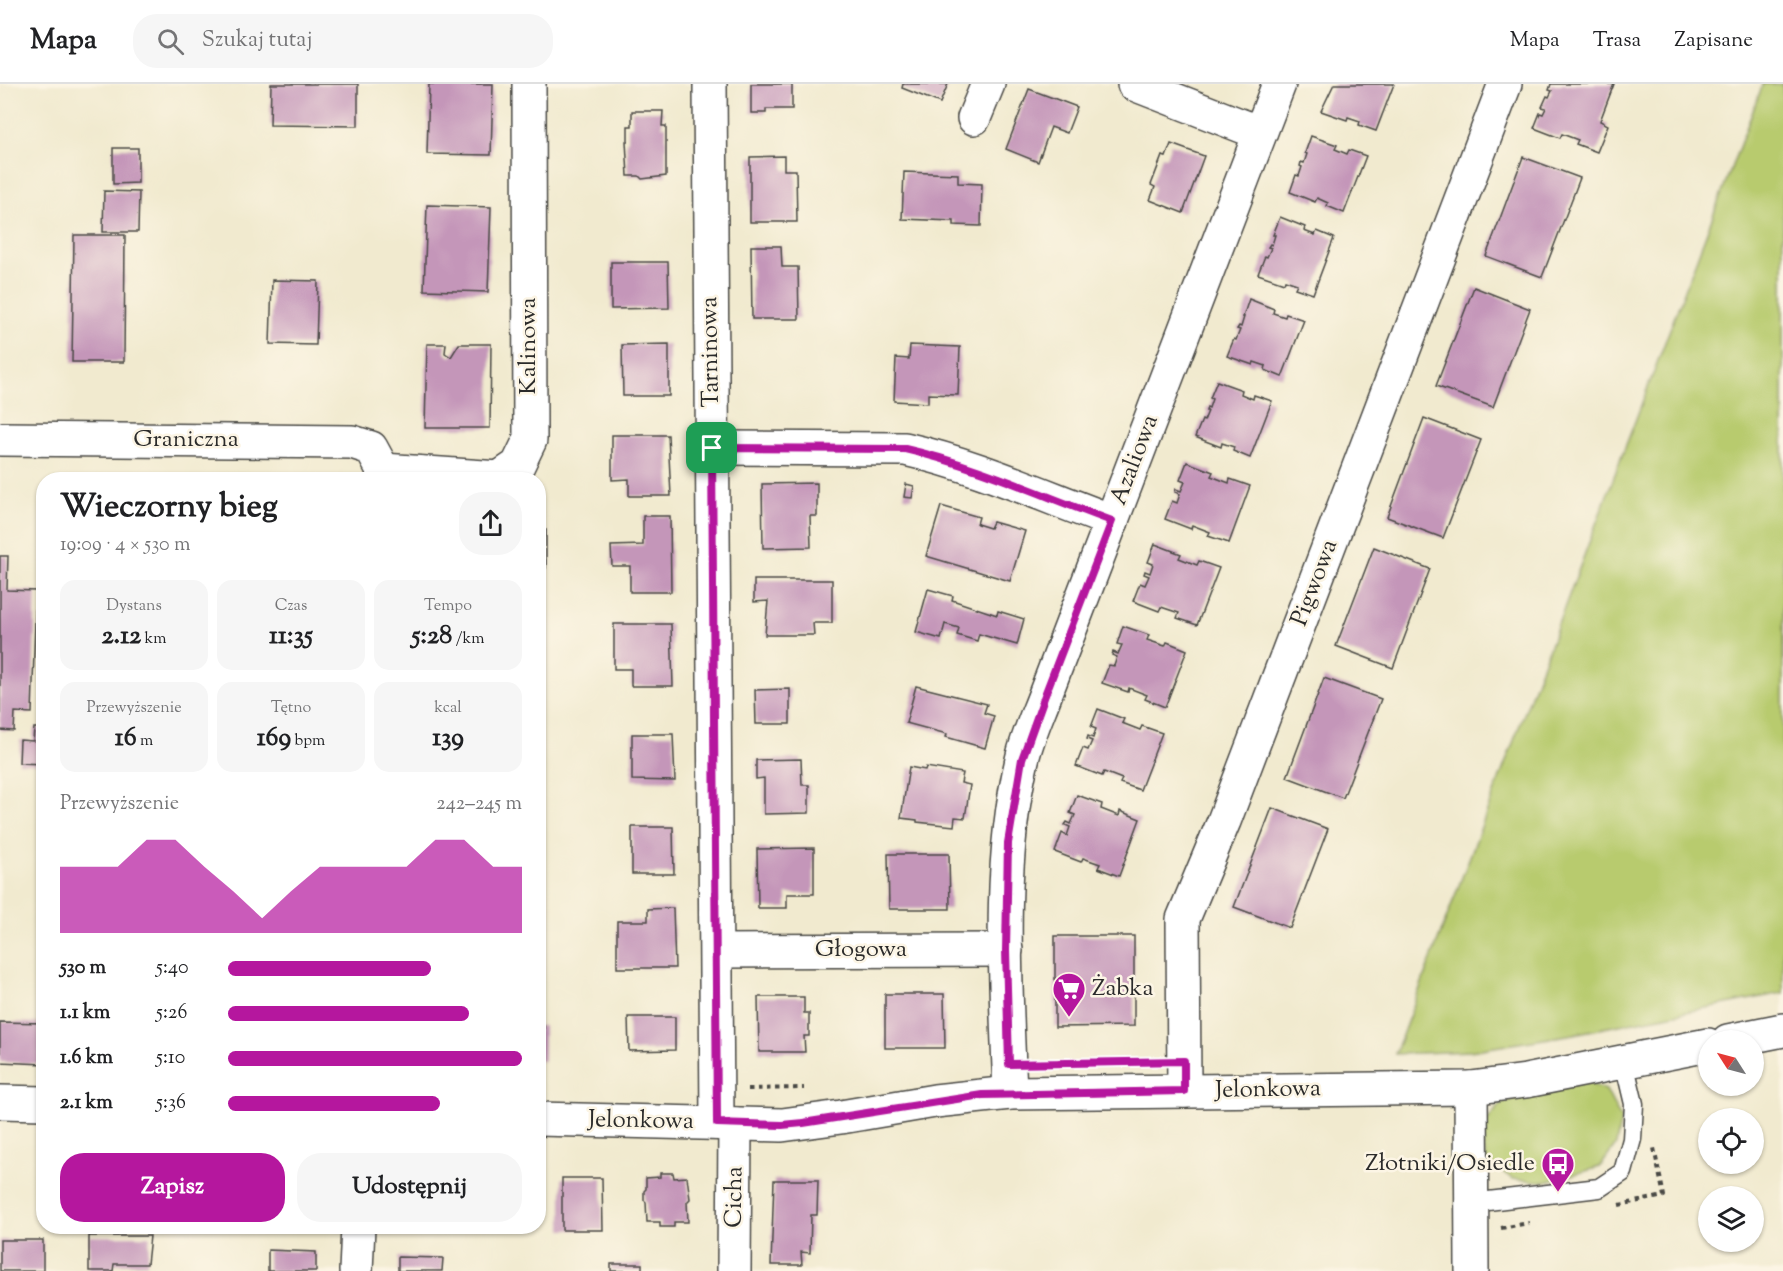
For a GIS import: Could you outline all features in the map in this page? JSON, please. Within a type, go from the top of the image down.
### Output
[{"type":"street","name":"Kalinowa","points":[[508,472],[518,465],[530,440],[529,84]]},
{"type":"street","name":"Tarninowa","points":[[710,84],[717,951],[726,1123]]},
{"type":"street","points":[[974,118],[987,84]]},
{"type":"street","points":[[1134,84],[1260,133]]},
{"type":"street","name":"Azaliowa","points":[[1010,1093],[1006,950],[1008,843],[1022,759],[1279,84]]},
{"type":"street","name":"Pigwowa","points":[[1184,1091],[1183,919],[1228,809],[1505,84]]},
{"type":"street","name":"Graniczna","points":[[0,439],[352,442],[379,466]]},
{"type":"street","points":[[712,448],[905,449],[979,470],[1112,521]]},
{"type":"street","name":"Kalinowa","points":[[379,466],[439,472]]},
{"type":"street","name":"Głogowa","points":[[717,951],[1006,950]]},
{"type":"street","points":[[1764,1034],[1783,1030]]},
{"type":"street","name":"Jelonkowa","points":[[546,1119],[782,1125],[935,1101],[1010,1093],[1471,1088],[1526,1081],[1698,1047]]},
{"type":"street","points":[[1471,1088],[1472,1271]]},
{"type":"street","points":[[0,1102],[36,1103]]},
{"type":"street","name":"Cicha","points":[[726,1123],[734,1271]]},
{"type":"street","points":[[357,1271],[358,1234]]},
{"type":"lane","points":[[1471,1203],[1599,1188],[1623,1172],[1632,1139],[1634,1104],[1624,1062]]},
{"type":"green space","points":[[1763,84],[1783,84],[1783,993],[1568,1035],[1470,1051],[1395,1054]]},
{"type":"green space","points":[[1586,1082],[1606,1090],[1621,1119],[1616,1145],[1600,1167],[1546,1182],[1513,1179],[1486,1160],[1481,1133],[1488,1119],[1503,1102]]},
{"type":"building","points":[[271,84],[358,84],[358,126],[270,125]]},
{"type":"building","points":[[429,84],[493,84],[491,155],[427,154]]},
{"type":"building","points":[[751,84],[792,84],[792,109],[766,109],[766,113],[751,113]]},
{"type":"building","points":[[903,84],[948,84],[940,103],[902,88]]},
{"type":"building","points":[[1334,84],[1394,84],[1376,131],[1359,125],[1360,121],[1348,117],[1347,120],[1321,111]]},
{"type":"building","points":[[1551,84],[1614,84],[1600,121],[1608,125],[1597,152],[1576,144],[1578,140],[1562,134],[1560,138],[1534,128],[1540,113],[1543,114],[1546,108],[1542,107],[1552,91],[1549,90]]},
{"type":"building","points":[[1029,89],[1077,107],[1067,133],[1051,127],[1038,162],[1006,149]]},
{"type":"building","points":[[632,111],[663,111],[662,126],[666,126],[666,176],[642,179],[639,176],[628,176],[626,141],[628,141],[628,126],[632,126]]},
{"type":"building","points":[[1311,136],[1337,145],[1335,149],[1347,154],[1349,150],[1366,156],[1344,213],[1327,206],[1328,203],[1317,198],[1315,202],[1290,192],[1296,175],[1299,176],[1301,162],[1304,163]]},
{"type":"building","points":[[1171,144],[1204,156],[1183,213],[1150,200],[1155,187],[1151,185],[1162,156],[1166,157]]},
{"type":"building","points":[[113,148],[138,148],[138,183],[113,184]]},
{"type":"building","points":[[784,156],[784,170],[796,170],[797,222],[750,222],[750,157]]},
{"type":"building","points":[[1523,157],[1580,178],[1542,277],[1486,256]]},
{"type":"building","points":[[904,172],[958,174],[958,183],[982,184],[981,226],[954,225],[954,221],[902,219]]},
{"type":"building","points":[[104,191],[139,192],[138,232],[103,232]]},
{"type":"building","points":[[427,205],[491,207],[488,292],[424,290]]},
{"type":"building","points":[[1280,217],[1305,227],[1304,231],[1315,235],[1317,231],[1334,238],[1313,294],[1295,288],[1297,284],[1285,280],[1284,283],[1258,274],[1271,248],[1268,247],[1272,245]]},
{"type":"building","points":[[74,235],[125,235],[124,362],[72,362]]},
{"type":"building","points":[[751,246],[781,246],[782,267],[798,267],[799,319],[752,319]]},
{"type":"building","points":[[611,262],[668,262],[669,308],[611,309]]},
{"type":"building","points":[[272,280],[318,281],[316,345],[270,344]]},
{"type":"building","points":[[1474,287],[1530,309],[1493,407],[1436,386]]},
{"type":"building","points":[[1249,299],[1274,309],[1273,313],[1285,317],[1286,314],[1304,320],[1282,377],[1265,370],[1266,366],[1254,362],[1253,365],[1227,356],[1240,330],[1237,329],[1241,327]]},
{"type":"building","points":[[427,344],[446,344],[445,353],[451,357],[459,344],[491,344],[490,428],[425,428]]},
{"type":"building","points":[[669,344],[669,396],[623,396],[622,345]]},
{"type":"building","points":[[910,345],[960,347],[958,395],[928,394],[928,403],[894,401],[896,358],[909,359]]},
{"type":"building","points":[[1217,381],[1242,390],[1241,394],[1253,399],[1254,395],[1272,401],[1250,458],[1233,451],[1234,447],[1222,443],[1221,447],[1195,437],[1208,411],[1206,411],[1207,407],[1209,408],[1212,399],[1210,398]]},
{"type":"building","points":[[1424,418],[1481,440],[1443,538],[1387,517]]},
{"type":"building","points":[[612,435],[668,435],[671,496],[629,496],[629,479],[612,480]]},
{"type":"building","points":[[1187,462],[1213,472],[1211,476],[1229,483],[1230,479],[1250,486],[1229,543],[1208,536],[1210,532],[1192,525],[1191,529],[1165,519],[1172,501],[1177,503],[1180,494],[1175,492],[1176,489],[1181,491],[1185,482],[1180,480]]},
{"type":"building","points":[[817,483],[817,516],[810,516],[811,547],[763,548],[762,484]]},
{"type":"building","points":[[906,484],[914,486],[912,498],[904,497]]},
{"type":"building","points":[[941,506],[979,517],[977,524],[990,528],[993,522],[1025,531],[1010,581],[926,556]]},
{"type":"building","points":[[643,516],[670,516],[671,592],[630,592],[630,566],[612,566],[611,546],[643,545]]},
{"type":"building","points":[[1155,544],[1181,554],[1179,558],[1197,565],[1199,561],[1219,568],[1197,625],[1177,618],[1179,613],[1161,607],[1159,611],[1133,601],[1140,583],[1145,585],[1149,576],[1144,574],[1145,571],[1150,573],[1153,564],[1148,562]]},
{"type":"building","points":[[1374,547],[1430,569],[1393,668],[1336,646]]},
{"type":"building","points":[[0,556],[8,556],[7,590],[36,591],[32,713],[15,712],[14,731],[0,730]]},
{"type":"building","points":[[754,580],[832,580],[832,623],[813,623],[814,635],[765,635],[768,601],[754,602]]},
{"type":"building","points":[[928,589],[953,596],[952,600],[997,615],[998,611],[1024,619],[1017,645],[979,634],[977,641],[957,635],[959,628],[945,624],[941,639],[916,632]]},
{"type":"building","points":[[614,624],[671,624],[673,686],[631,686],[631,669],[614,669]]},
{"type":"building","points":[[1123,626],[1149,635],[1147,640],[1165,646],[1167,642],[1187,650],[1165,707],[1145,699],[1147,695],[1129,688],[1128,692],[1102,683],[1109,665],[1114,666],[1117,657],[1112,655],[1113,652],[1118,654],[1122,645],[1117,644]]},
{"type":"building","points":[[1324,678],[1381,699],[1343,798],[1287,777]]},
{"type":"building","points":[[916,686],[987,704],[984,713],[994,716],[985,748],[946,737],[947,734],[906,723]]},
{"type":"building","points":[[790,689],[790,724],[756,724],[755,690]]},
{"type":"building","points":[[1098,709],[1124,719],[1122,723],[1140,730],[1142,726],[1162,733],[1140,790],[1120,783],[1122,779],[1104,772],[1102,776],[1076,766],[1083,748],[1088,750],[1092,741],[1087,739],[1088,736],[1093,738],[1096,729],[1091,727]]},
{"type":"building","points":[[34,728],[36,728],[36,764],[19,763],[20,740],[33,741]]},
{"type":"building","points":[[632,734],[673,734],[675,781],[632,780]]},
{"type":"building","points":[[801,759],[802,785],[809,785],[809,813],[764,814],[764,778],[756,779],[756,760]]},
{"type":"building","points":[[909,767],[925,770],[926,767],[963,773],[961,783],[970,785],[965,818],[955,817],[954,826],[901,818]]},
{"type":"building","points":[[1077,795],[1102,804],[1101,809],[1119,816],[1120,811],[1140,819],[1119,876],[1098,868],[1100,864],[1083,858],[1081,862],[1055,852],[1062,833],[1067,836],[1070,827],[1065,825],[1067,822],[1071,824],[1075,815],[1070,813]]},
{"type":"building","points":[[1272,808],[1328,829],[1290,928],[1234,907]]},
{"type":"building","points":[[632,827],[673,827],[674,874],[632,874]]},
{"type":"building","points":[[814,848],[814,894],[787,894],[787,908],[758,908],[757,849]]},
{"type":"building","points":[[888,854],[949,854],[950,909],[889,909]]},
{"type":"building","points":[[673,908],[675,968],[617,968],[617,921],[648,921],[648,909]]},
{"type":"building","points":[[1055,936],[1134,936],[1134,1026],[1055,1027]]},
{"type":"building","points":[[885,994],[944,994],[945,1048],[885,1048]]},
{"type":"building","points":[[758,997],[804,997],[804,1013],[809,1013],[809,1036],[804,1036],[805,1052],[759,1052]]},
{"type":"building","points":[[628,1017],[675,1017],[675,1050],[629,1051]]},
{"type":"building","points":[[0,1022],[36,1023],[36,1064],[0,1062]]},
{"type":"building","points":[[660,1173],[673,1173],[674,1178],[687,1177],[690,1199],[687,1202],[688,1222],[674,1222],[674,1227],[660,1227],[660,1222],[647,1222],[644,1200],[646,1178],[660,1177]]},
{"type":"building","points":[[562,1178],[602,1178],[603,1230],[562,1230]]},
{"type":"building","points":[[774,1180],[818,1180],[817,1215],[811,1215],[810,1253],[801,1252],[802,1265],[771,1265]]},
{"type":"building","points":[[89,1236],[150,1236],[147,1264],[114,1264],[113,1271],[89,1271]]},
{"type":"building","points":[[0,1240],[43,1240],[43,1271],[0,1271]]},
{"type":"building","points":[[268,1250],[316,1252],[316,1271],[268,1271]]},
{"type":"building","points":[[398,1257],[443,1258],[442,1271],[398,1271]]},
{"type":"building","points":[[611,1264],[642,1264],[642,1271],[611,1271]]},
{"type":"place","name":"Żabka","points":[[1069,1018]]},
{"type":"place","name":"Złotniki/Osiedle","points":[[1558,1193]]},
{"type":"route","points":[[712,448],[905,449],[979,470],[1112,521],[1022,759],[1008,843],[1006,950],[1009,1064],[1184,1061],[1184,1091],[1010,1093],[935,1101],[803,1123],[782,1125],[717,1123],[712,448]]}]
